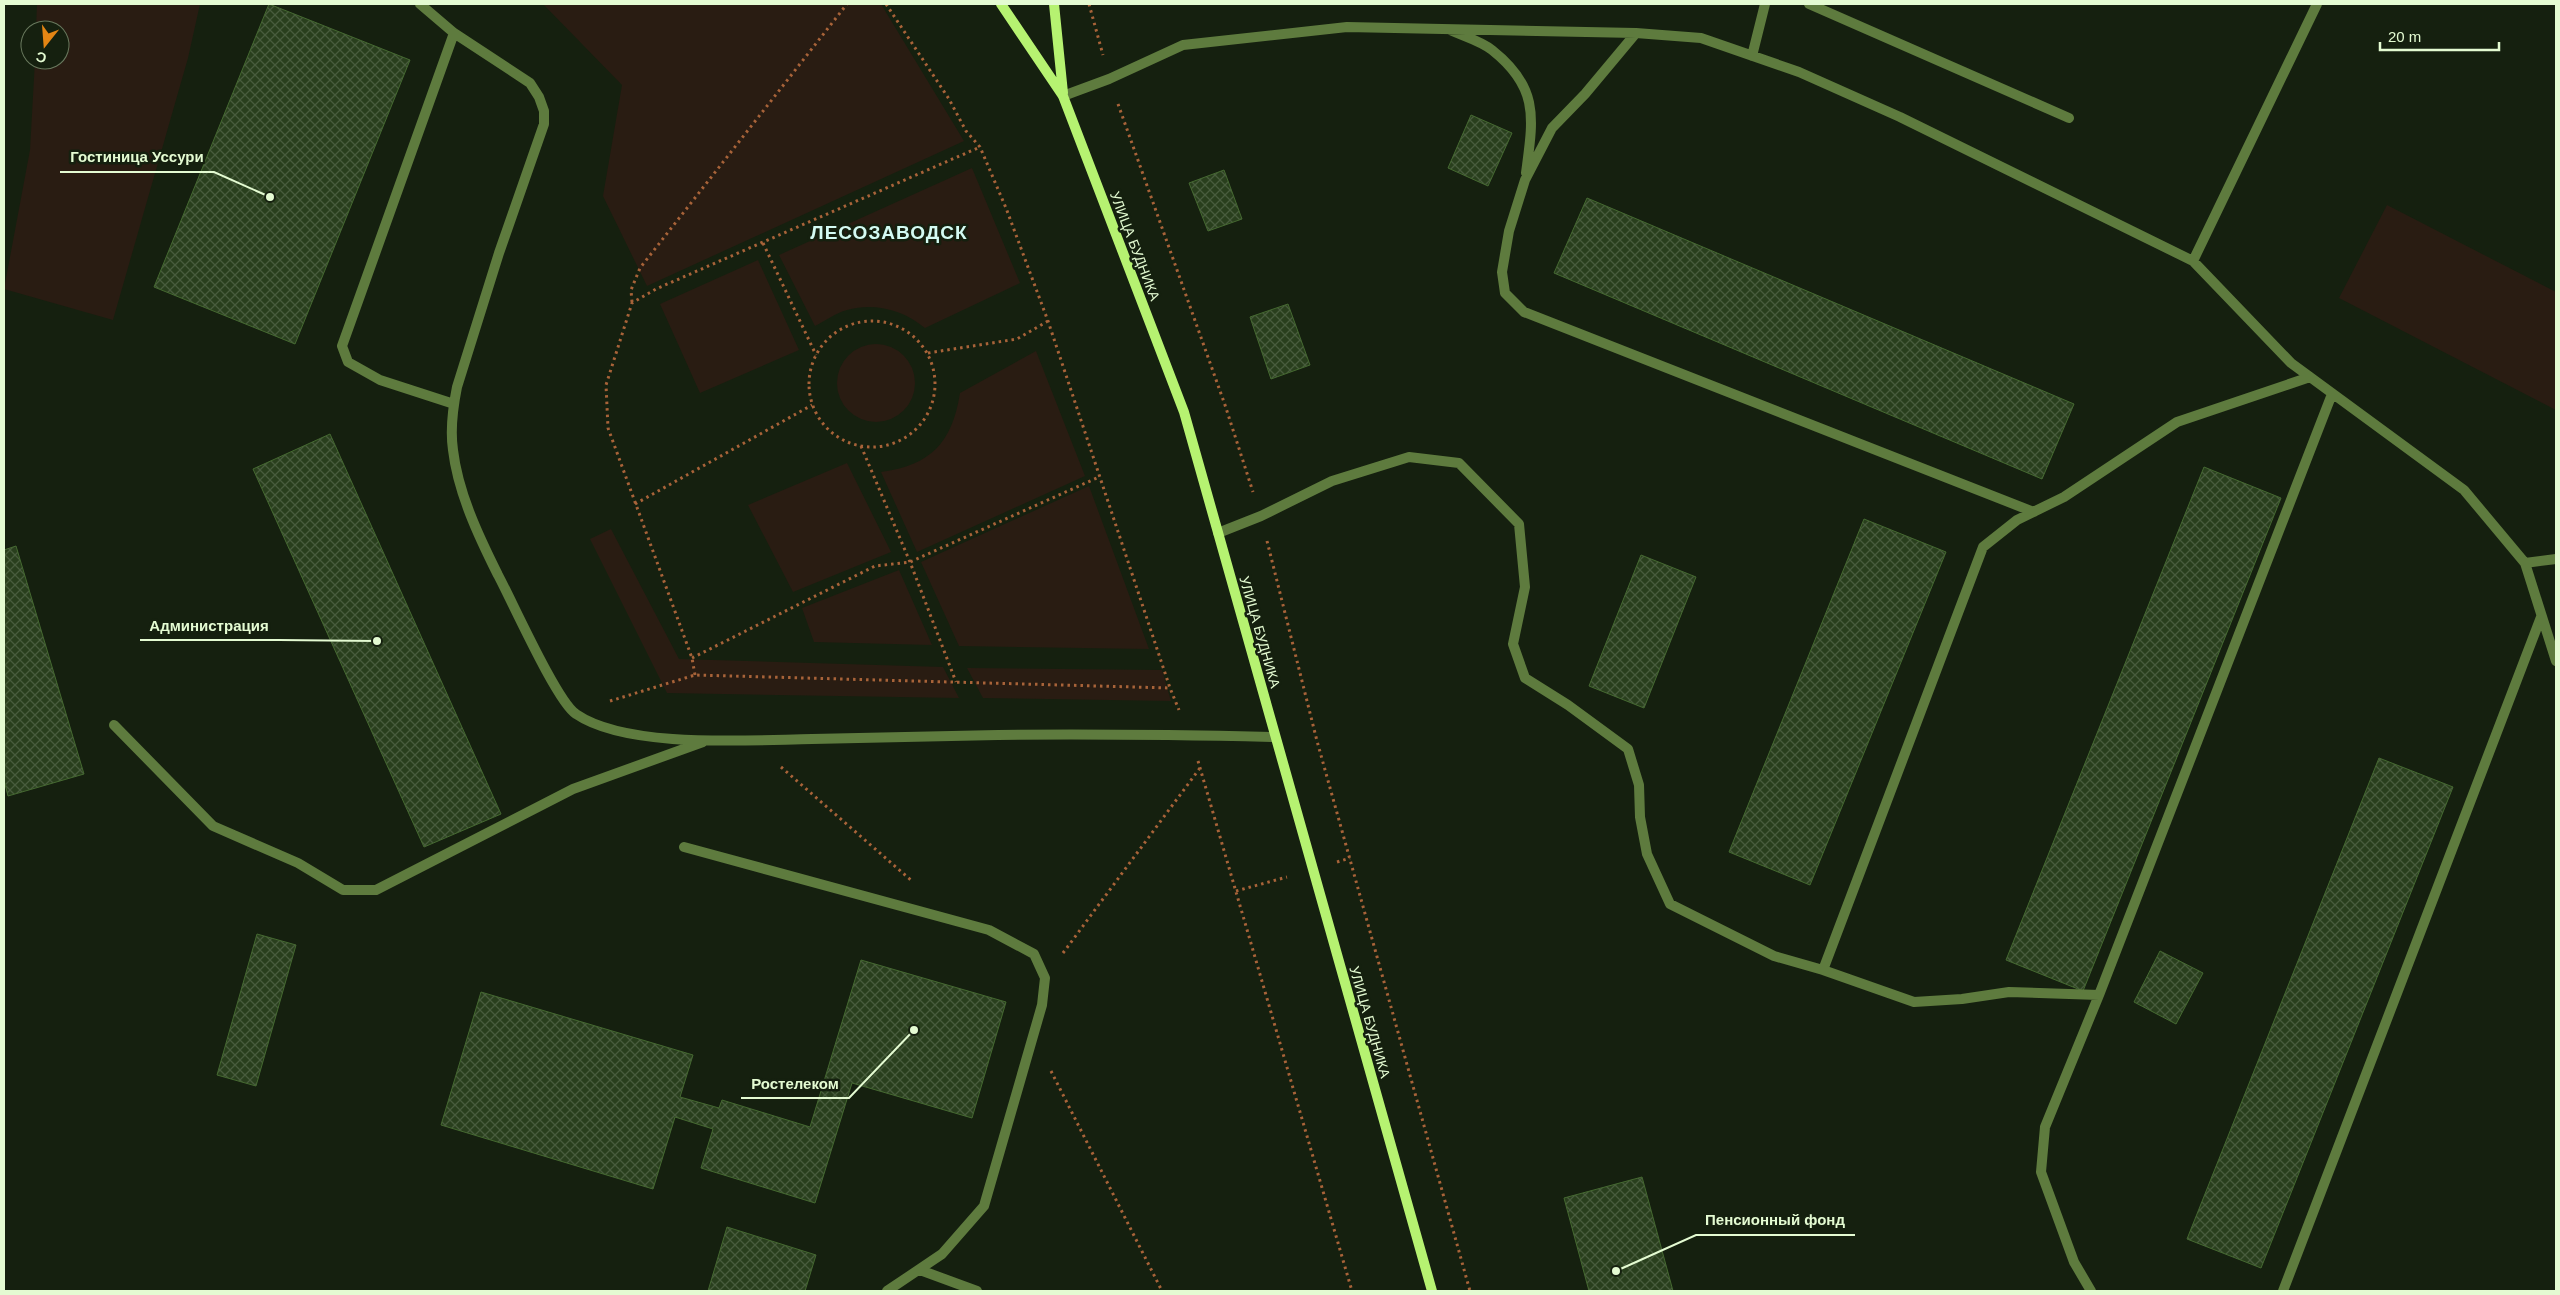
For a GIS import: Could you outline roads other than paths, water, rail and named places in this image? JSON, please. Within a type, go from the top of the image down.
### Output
[{"type":"main road","name":"УЛИЦА БУДНИКА","points":[[1002,4],[1063,96],[1184,412],[1432,1291]]},
{"type":"main road","points":[[1054,4],[1063,96]]},
{"type":"lane","points":[[420,4],[454,33],[530,83],[539,97],[544,111],[544,124],[497,262],[454,404],[453,450],[466,501],[494,567],[548,671],[572,712],[589,723],[606,728],[655,737],[706,741],[997,735],[1275,737]]},
{"type":"lane","points":[[1752,56],[1765,4]]},
{"type":"lane","points":[[1809,4],[2070,118]]},
{"type":"lane","points":[[2193,261],[2316,4]]},
{"type":"lane","points":[[1063,96],[1109,79],[1183,45],[1347,27],[1636,32],[1701,38],[1799,72],[1900,117],[2193,261],[2290,363],[2464,490],[2524,562],[2556,661]]},
{"type":"lane","points":[[1447,29],[1491,49],[1521,80],[1530,103],[1531,130],[1525,180]]},
{"type":"lane","points":[[1636,32],[1584,94],[1552,128],[1525,180],[1509,231],[1502,272],[1506,293],[1524,312],[2034,512]]},
{"type":"lane","points":[[454,33],[342,346],[348,362],[380,380],[454,404]]},
{"type":"lane","points":[[1823,970],[1982,547],[2017,520],[2064,497],[2177,422],[2310,377]]},
{"type":"lane","points":[[2091,1291],[2074,1262],[2041,1172],[2045,1127],[2099,994],[2332,394]]},
{"type":"lane","points":[[1218,533],[1261,516],[1332,481],[1410,457],[1459,463],[1519,524],[1525,588],[1513,644],[1525,678],[1568,705],[1628,749],[1640,785],[1640,817],[1647,854],[1670,904],[1774,956],[1823,970],[1914,1002],[1962,999],[2009,992],[2099,994]]},
{"type":"lane","points":[[2524,562],[2556,558]]},
{"type":"lane","points":[[2284,1291],[2541,617]]},
{"type":"lane","points":[[114,725],[213,826],[298,863],[343,890],[376,890],[573,789],[706,741]]},
{"type":"lane","points":[[684,847],[989,930],[1034,954],[1045,978],[1042,1005],[984,1206],[942,1254],[887,1291]]},
{"type":"lane","points":[[920,1270],[977,1291]]},
{"type":"place","name":"Гостиница Уссури","points":[[270,197]]},
{"type":"place","name":"Администрация","points":[[377,641]]},
{"type":"place","name":"Ростелеком","points":[[914,1030]]},
{"type":"place","name":"Пенсионный фонд","points":[[1616,1271]]},
{"type":"district","name":"ЛЕСОЗАВОДСК","points":[[889,232]]}]
